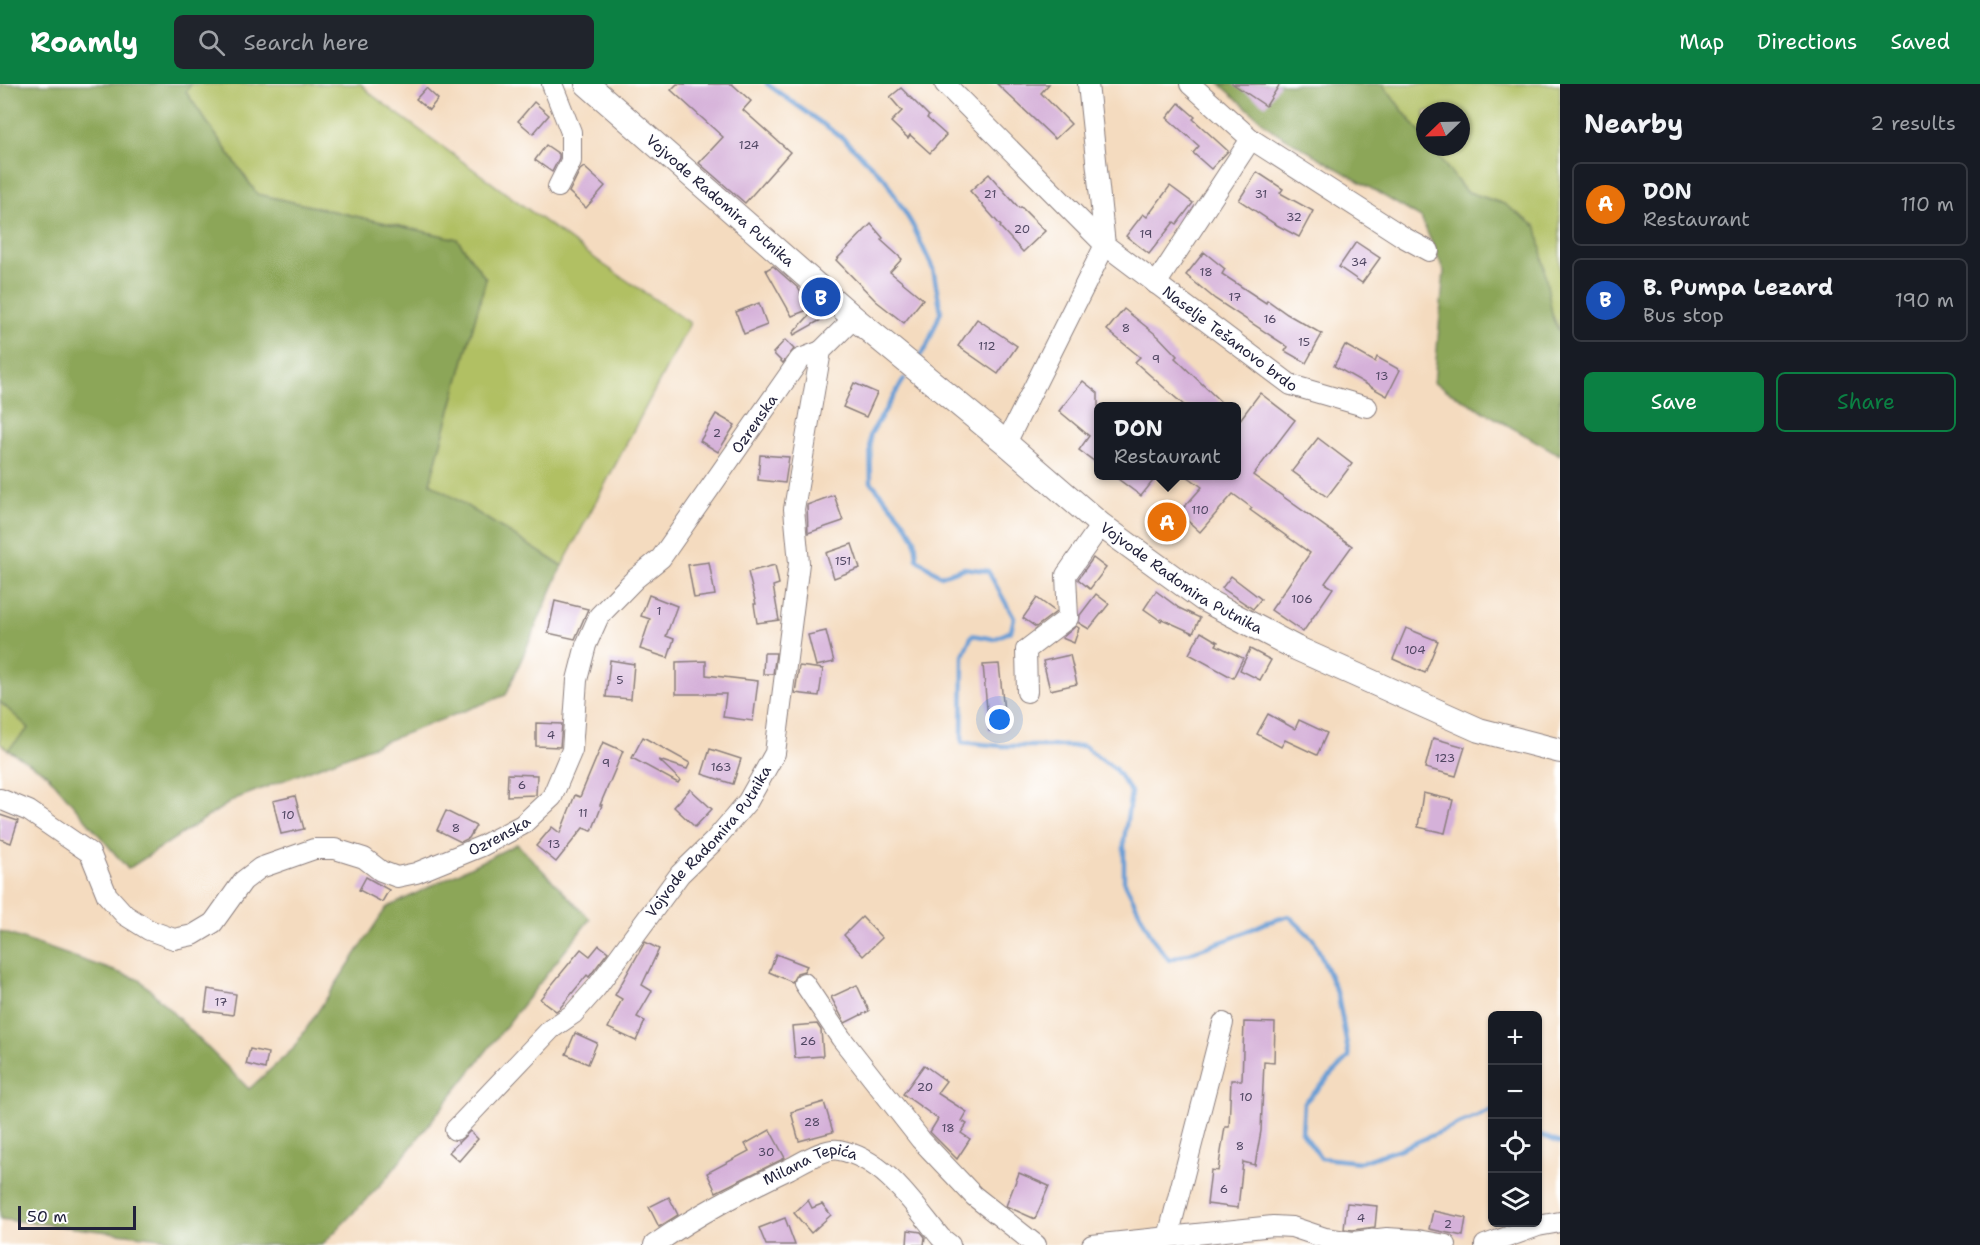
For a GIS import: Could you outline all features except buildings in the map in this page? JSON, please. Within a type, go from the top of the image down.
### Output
[{"type":"main road","name":"Vojvode Radomira Putnika","points":[[587,84],[854,318],[1006,443],[1101,525],[1203,599],[1296,648],[1479,730],[1560,751]]},
{"type":"street","points":[[552,84],[571,132],[571,161],[558,187]]},
{"type":"street","name":"Naselje Tešanovo brdo","points":[[945,84],[1105,245],[1291,385],[1367,407]]},
{"type":"street","points":[[1006,443],[1105,245],[1089,84]]},
{"type":"street","points":[[1190,84],[1251,139],[1429,251]]},
{"type":"street","points":[[1156,284],[1251,139]]},
{"type":"street","points":[[821,351],[854,318]]},
{"type":"street","name":"Ozrenska","points":[[0,799],[29,811],[90,853],[107,895],[125,915],[149,930],[174,939],[193,935],[213,923],[243,881],[260,868],[314,849],[335,849],[364,858],[381,871],[397,878],[417,873],[482,846],[522,825],[552,797],[572,750],[577,680],[586,645],[599,616],[635,579],[661,558],[800,358],[821,351]]},
{"type":"street","name":"Vojvode Radomira Putnika","points":[[455,1130],[550,1029],[573,1014],[596,988],[680,874],[714,841],[748,801],[775,753],[799,562],[794,509],[821,351]]},
{"type":"street","points":[[1027,692],[1026,650],[1068,618],[1066,575],[1101,525]]},
{"type":"street","points":[[804,983],[841,1038],[921,1140],[974,1196],[1036,1245]]},
{"type":"street","points":[[1168,1237],[1223,1023]]},
{"type":"street","name":"Milana Tepića","points":[[654,1245],[725,1199],[815,1156],[836,1149],[846,1151],[874,1165],[897,1184],[941,1238],[950,1245]]},
{"type":"street","points":[[1485,1245],[1510,1240],[1538,1227],[1560,1222]]},
{"type":"street","points":[[1092,1245],[1273,1226],[1292,1227],[1325,1238],[1353,1242],[1387,1238],[1446,1245]]},
{"type":"green space","points":[[0,84],[191,84],[186,92],[257,194],[457,239],[486,279],[430,483],[562,566],[506,695],[235,799],[128,869],[47,774],[8,750],[29,728],[0,702]]},
{"type":"green space","points":[[191,84],[361,84],[372,95],[604,265],[690,323],[562,566],[430,483],[486,279],[457,239],[257,194],[185,91]]},
{"type":"green space","points":[[1220,84],[1382,84],[1416,127],[1416,156],[1438,156],[1465,191],[1504,204],[1537,227],[1553,319],[1560,333],[1560,455],[1434,383],[1444,271],[1421,218],[1272,130]]},
{"type":"green space","points":[[1382,84],[1560,84],[1560,332],[1504,204],[1465,191],[1438,156],[1470,156],[1470,102],[1416,102],[1416,127]]},
{"type":"green space","points":[[0,702],[29,728],[8,750],[0,743]]},
{"type":"green space","points":[[517,844],[590,919],[386,1179],[322,1245],[219,1245],[0,1219],[0,931],[140,980],[249,1089],[293,1049],[386,908]]},
{"type":"waterway","points":[[767,84],[844,139],[885,179],[913,226],[933,269],[941,311],[927,346],[919,357]]},
{"type":"waterway","points":[[904,379],[870,435],[871,482],[903,520],[915,539],[917,559],[941,576],[964,568],[988,571],[1014,618],[1011,631],[994,639],[972,635],[963,655],[962,742],[1001,746],[1084,746],[1115,769],[1131,792],[1124,840],[1124,881],[1153,939],[1169,960],[1289,916],[1314,940],[1338,995],[1349,1057],[1304,1103],[1302,1132],[1321,1158],[1360,1162],[1400,1149],[1488,1112]]},
{"type":"waterway","points":[[1542,1136],[1560,1143]]},
{"type":"place","name":"B. Pumpa Lezard","points":[[821,297]]},
{"type":"place","name":"DON","points":[[1167,522]]}]
